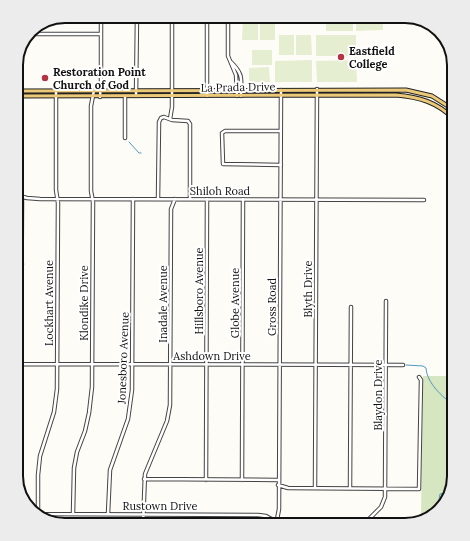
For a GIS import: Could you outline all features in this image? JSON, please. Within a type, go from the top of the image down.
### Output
[{"type":"main road","points":[[372,89],[372,95]]},
{"type":"main road","name":"La Prada Drive","points":[[23,90],[411,90],[432,96],[447,104]]},
{"type":"main road","points":[[410,96],[411,90]]},
{"type":"main road","name":"La Prada Drive","points":[[23,96],[410,96],[438,105],[446,112]]},
{"type":"street","points":[[100,97],[102,23]]},
{"type":"street","points":[[136,96],[137,23]]},
{"type":"street","points":[[170,119],[172,111],[172,23]]},
{"type":"street","points":[[207,23],[207,97]]},
{"type":"street","points":[[228,23],[228,53],[229,60],[236,75],[237,96]]},
{"type":"street","points":[[37,34],[102,34]]},
{"type":"street","points":[[229,60],[239,71],[241,77],[241,96]]},
{"type":"street","name":"Gross Road","points":[[277,518],[281,89]]},
{"type":"street","name":"Blyth Drive","points":[[315,488],[317,89]]},
{"type":"street","name":"Lockhart Avenue","points":[[37,507],[39,467],[42,447],[52,419],[56,402],[56,90]]},
{"type":"street","name":"Klondike Drive","points":[[73,514],[74,468],[77,452],[85,431],[89,413],[92,387],[91,106],[94,90]]},
{"type":"street","points":[[125,96],[125,138]]},
{"type":"street","points":[[158,199],[159,122],[162,117],[188,121],[190,124],[190,199]]},
{"type":"street","points":[[281,131],[223,132],[223,164],[281,166]]},
{"type":"street","name":"Shiloh Road","points":[[23,196],[33,199],[424,200]]},
{"type":"street","name":"Jonesboro Avenue","points":[[108,514],[110,470],[128,419],[132,390],[133,199]]},
{"type":"street","name":"Inadale Avenue","points":[[143,518],[144,479],[169,413],[171,364],[171,210],[175,199]]},
{"type":"street","name":"Hillsboro Avenue","points":[[206,480],[207,199]]},
{"type":"street","name":"Globe Avenue","points":[[242,480],[243,199]]},
{"type":"street","name":"Blaydon Drive","points":[[385,488],[386,301]]},
{"type":"street","points":[[350,488],[351,307]]},
{"type":"street","name":"Ashdown Drive","points":[[23,364],[404,365]]},
{"type":"street","points":[[278,485],[288,488],[419,489],[421,380],[419,377]]},
{"type":"street","points":[[144,479],[278,480]]},
{"type":"street","points":[[370,518],[381,507],[385,497],[385,488]]},
{"type":"street","name":"Rustown Drive","points":[[47,514],[258,515],[269,518]]},
{"type":"green space","points":[[243,23],[258,23],[258,40],[242,40]]},
{"type":"green space","points":[[260,23],[275,23],[275,40],[260,40]]},
{"type":"green space","points":[[326,23],[353,23],[353,31],[326,31]]},
{"type":"green space","points":[[356,23],[383,23],[383,30],[356,31]]},
{"type":"green space","points":[[279,35],[294,35],[294,55],[279,55]]},
{"type":"green space","points":[[296,35],[311,35],[312,55],[296,55]]},
{"type":"green space","points":[[316,35],[356,35],[356,56],[316,56]]},
{"type":"green space","points":[[252,50],[272,50],[272,65],[252,65]]},
{"type":"green space","points":[[312,60],[312,82],[275,82],[275,61]]},
{"type":"green space","points":[[356,60],[357,82],[317,82],[316,61]]},
{"type":"green space","points":[[269,67],[270,82],[249,82],[249,68]]},
{"type":"green space","points":[[423,376],[447,376],[446,484],[443,494],[436,504],[421,515]]},
{"type":"waterway","points":[[129,142],[139,153],[141,153]]},
{"type":"waterway","points":[[406,365],[423,366],[426,368],[432,384],[447,400]]},
{"type":"waterway","points":[[439,500],[440,494],[443,493]]},
{"type":"place","name":"Eastfield College","points":[[341,57]]},
{"type":"place","name":"Restoration Point Church of God","points":[[45,78]]}]
